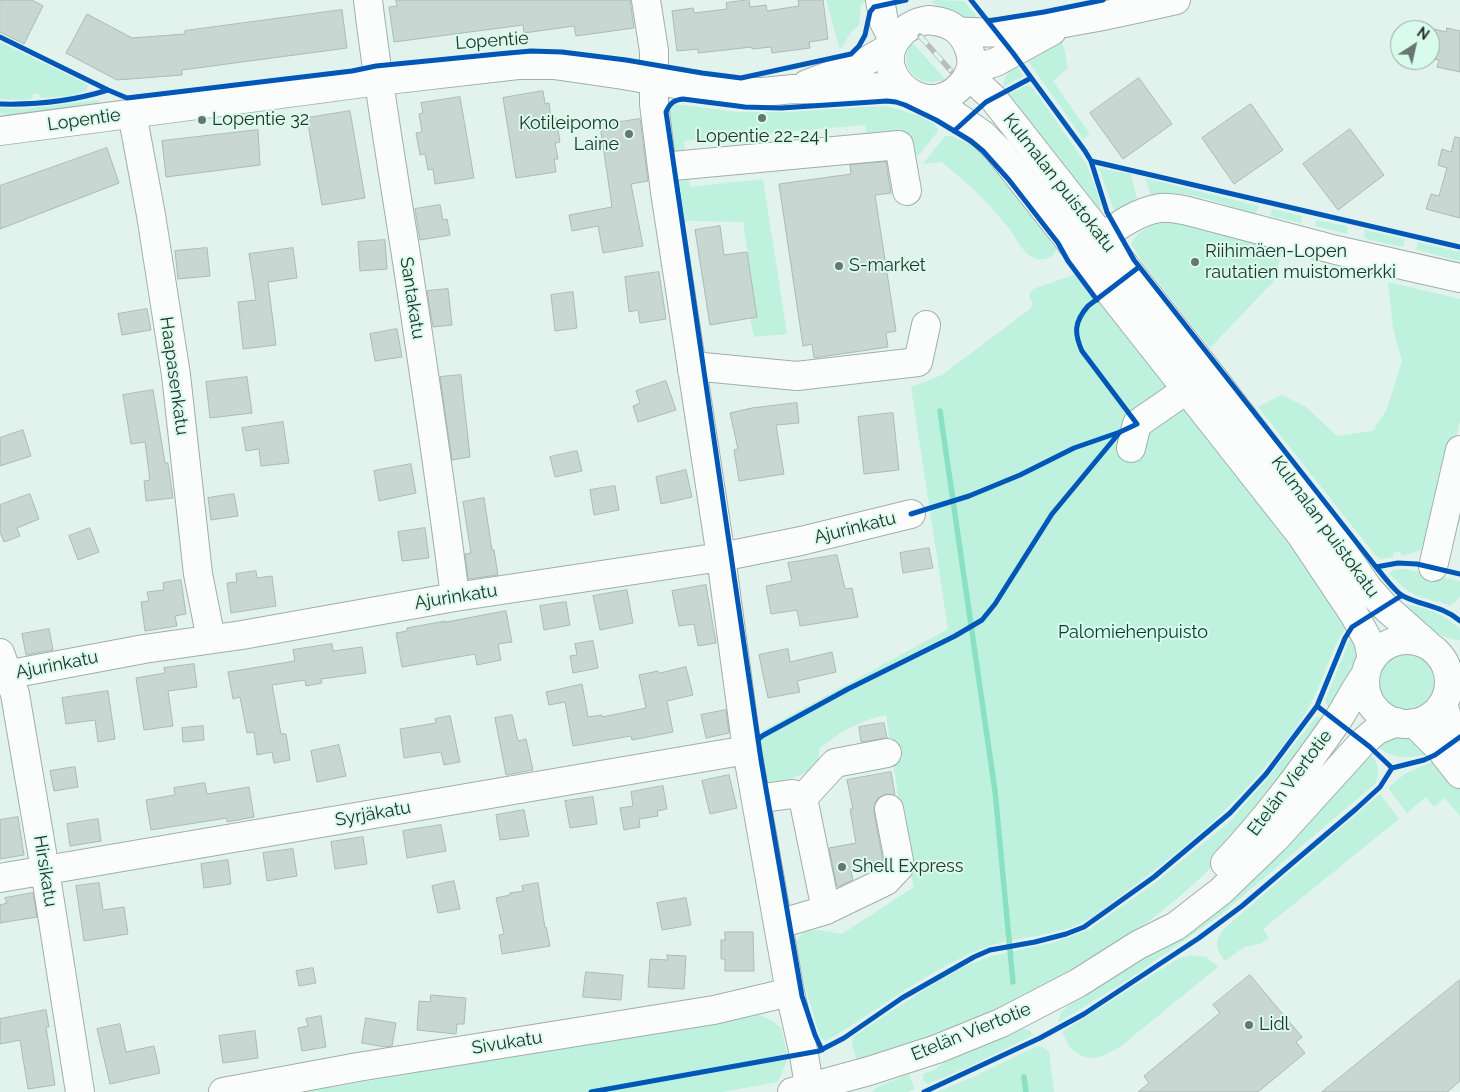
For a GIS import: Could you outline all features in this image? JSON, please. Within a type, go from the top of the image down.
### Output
[{"type":"street","name":"Santakatu","points":[[368,0],[378,81],[446,524],[455,597]]},
{"type":"street","points":[[646,0],[654,50],[654,104],[662,166],[721,557],[747,750],[790,992],[804,1055],[804,1091]]},
{"type":"street","points":[[880,0],[884,22],[892,45],[891,66],[893,73],[900,86],[906,91],[918,97],[932,99],[950,94],[969,73],[996,62],[1064,24]]},
{"type":"street","points":[[918,0],[964,40],[971,56],[969,73]]},
{"type":"street","points":[[892,45],[905,29],[920,21],[998,33],[1064,24],[1176,0]]},
{"type":"street","name":"Lopentie","points":[[793,89],[863,63],[892,45]]},
{"type":"street","name":"Lopentie","points":[[0,131],[378,81],[518,65],[554,66],[704,89],[737,92],[793,89],[846,90],[891,86],[906,91]]},
{"type":"street","name":"Kulmalan puistokatu","points":[[969,73],[993,98],[1210,374],[1320,518],[1368,588],[1384,606],[1441,647]]},
{"type":"street","name":"Kulmalan puistokatu","points":[[932,99],[983,135],[998,150],[1301,535],[1355,616],[1368,640],[1369,666]]},
{"type":"street","name":"Haapasenkatu","points":[[132,113],[151,215],[176,375],[198,574],[211,639]]},
{"type":"street","points":[[662,166],[900,145],[907,191]]},
{"type":"street","points":[[1080,252],[1141,214],[1162,208],[1184,210],[1336,250],[1460,278]]},
{"type":"street","points":[[692,370],[703,367],[797,376],[918,362],[926,325]]},
{"type":"street","points":[[1131,448],[1137,424],[1210,374]]},
{"type":"street","points":[[1433,567],[1460,450]]},
{"type":"street","name":"Ajurinkatu","points":[[3,668],[211,639],[455,597],[721,557],[801,541],[911,514]]},
{"type":"street","points":[[1460,741],[1449,722],[1450,693],[1448,670],[1441,647],[1417,640],[1399,642],[1387,646],[1369,666],[1366,689],[1370,701],[1386,718],[1406,723],[1442,751],[1460,774]]},
{"type":"street","name":"Etelän Viertotie","points":[[1138,945],[1213,875],[1249,838],[1278,802],[1337,721],[1369,666]]},
{"type":"street","name":"Hirsikatu","points":[[3,668],[14,694],[45,870],[80,1092]]},
{"type":"street","points":[[1406,723],[1432,715],[1450,693]]},
{"type":"street","name":"Etelän Viertotie","points":[[804,1091],[929,1052],[1001,1023],[1085,979],[1138,945],[1176,926],[1221,891],[1275,839],[1363,742],[1377,730],[1406,723]]},
{"type":"street","name":"Syrjäkatu","points":[[0,878],[747,750]]},
{"type":"street","points":[[803,798],[834,763],[887,753]]},
{"type":"street","points":[[756,799],[792,794],[803,798]]},
{"type":"street","points":[[803,798],[826,910]]},
{"type":"street","points":[[779,924],[826,910],[886,881],[900,866],[889,809]]},
{"type":"street","name":"Sivukatu","points":[[223,1092],[358,1067],[714,1010],[790,992]]},
{"type":"green space","points":[[826,0],[868,0],[861,4],[859,25],[851,32],[840,50]]},
{"type":"green space","points":[[931,1],[964,1],[983,24],[956,16]]},
{"type":"green space","points":[[1059,39],[1064,48],[1068,68],[1053,81],[1090,134],[1083,139],[1024,55]]},
{"type":"green space","points":[[0,42],[85,83],[88,86],[87,89],[78,94],[65,96],[41,98],[39,94],[33,94],[32,99],[0,99]]},
{"type":"green space","points":[[912,42],[945,79],[926,82],[912,74],[906,60],[907,51]]},
{"type":"green space","points":[[1014,62],[1023,76],[1003,87],[1005,78]]},
{"type":"green space","points":[[1027,85],[1032,87],[1087,165],[1101,205],[1100,210],[1069,181],[1002,98]]},
{"type":"green space","points":[[97,100],[105,107],[13,117],[0,113],[0,108],[24,109]]},
{"type":"green space","points":[[675,104],[738,112],[787,112],[887,106],[917,115],[935,124],[938,131],[919,155],[915,156],[912,137],[867,139],[865,125],[684,141],[685,153],[675,153],[673,150],[669,112]]},
{"type":"green space","points":[[945,136],[951,136],[970,144],[987,160],[1056,248],[1049,258],[1036,259],[1026,252],[993,209],[959,176],[941,162],[923,164]]},
{"type":"green space","points":[[1099,168],[1131,174],[1137,199],[1114,211]]},
{"type":"green space","points":[[688,173],[690,187],[763,179],[787,334],[754,337],[750,318],[757,317],[743,222],[685,221],[678,176]]},
{"type":"green space","points":[[1145,178],[1259,206],[1254,214],[1190,195],[1164,193],[1151,195]]},
{"type":"green space","points":[[1272,209],[1302,216],[1301,223],[1270,216]]},
{"type":"green space","points":[[1316,220],[1347,226],[1347,234],[1315,226]]},
{"type":"green space","points":[[1164,222],[1180,222],[1283,248],[1273,282],[1210,348],[1143,263],[1131,244],[1137,235],[1145,229]]},
{"type":"green space","points":[[1365,230],[1405,239],[1403,247],[1366,239],[1364,235]]},
{"type":"green space","points":[[1417,242],[1460,252],[1460,261],[1417,250]]},
{"type":"green space","name":"Palomiehenpuisto","points":[[1073,275],[1083,275],[1103,294],[1350,622],[1333,651],[1311,703],[1281,748],[1230,806],[1162,864],[1081,923],[1047,934],[1000,943],[971,953],[926,977],[826,1041],[820,1037],[804,983],[796,941],[805,932],[817,930],[842,934],[914,887],[909,868],[886,715],[859,723],[834,737],[819,749],[819,765],[807,772],[782,781],[768,783],[762,759],[762,731],[948,629],[911,387],[942,375],[1030,309],[1033,304],[1029,296],[1033,289]]},
{"type":"green space","points":[[1388,282],[1460,299],[1460,421],[1432,541],[1426,547],[1414,553],[1402,556],[1400,551],[1393,553],[1393,557],[1381,559],[1375,555],[1258,407],[1281,395],[1305,406],[1337,436],[1373,431],[1387,409],[1402,361],[1393,328]]},
{"type":"green space","points":[[1406,569],[1460,581],[1460,597],[1450,605],[1410,592],[1389,573],[1395,570]]},
{"type":"green space","points":[[1404,604],[1427,609],[1448,619],[1460,629],[1460,640],[1434,632],[1396,607]]},
{"type":"green space","points":[[1356,632],[1355,664],[1334,711],[1325,701],[1349,641]]},
{"type":"green space","points":[[1403,650],[1415,650],[1426,655],[1434,663],[1439,674],[1437,692],[1426,705],[1415,710],[1403,710],[1392,705],[1384,697],[1379,686],[1379,674],[1384,663],[1392,655]]},
{"type":"green space","points":[[1316,717],[1321,717],[1328,722],[1249,827],[1201,877],[1158,914],[1112,947],[1065,975],[1015,1001],[911,1044],[857,1062],[852,1043],[853,1037],[925,989],[961,968],[991,956],[1055,942],[1088,930],[1155,883],[1229,822],[1262,785]]},
{"type":"green space","points":[[1394,737],[1410,738],[1428,754],[1414,757],[1393,755],[1374,744]]},
{"type":"green space","points":[[1370,755],[1376,761],[1378,767],[1376,783],[1218,917],[1126,981],[1059,1022],[1061,1013],[1068,1006],[1168,941]]},
{"type":"green space","points":[[1439,759],[1460,786],[1460,816],[1445,798],[1434,807],[1426,797],[1407,813],[1389,787],[1406,773]]},
{"type":"green space","points":[[1380,794],[1399,819],[1263,929],[1269,938],[1260,944],[1244,947],[1225,961],[1219,952],[1217,944],[1219,936],[1226,927]]},
{"type":"green space","points":[[1190,955],[1206,957],[1218,967],[1121,1046],[1103,1056],[1093,1058],[1081,1056],[1070,1048],[1062,1032],[1179,958]]},
{"type":"green space","points":[[757,1014],[772,1021],[781,1028],[788,1058],[778,1082],[722,1092],[304,1092]]},
{"type":"green space","points":[[1021,1028],[1030,1031],[1034,1035],[966,1068],[927,1084],[923,1080],[923,1074],[936,1069],[941,1064]]},
{"type":"green space","points":[[1037,1046],[1049,1051],[1054,1092],[937,1092],[975,1076]]},
{"type":"green space","points":[[909,1074],[915,1089],[908,1092],[872,1092],[877,1087]]},
{"type":"building","points":[[0,0],[32,0],[43,6],[24,44],[0,32]]},
{"type":"building","points":[[396,0],[630,0],[634,28],[576,36],[574,26],[524,33],[523,25],[394,42],[389,7],[397,6]]},
{"type":"building","points":[[749,0],[750,7],[766,5],[767,11],[799,6],[798,0],[823,0],[828,39],[809,42],[810,48],[772,53],[771,47],[752,49],[752,47],[698,53],[698,49],[677,51],[672,11],[693,8],[694,13],[727,9],[726,3]]},
{"type":"building","points":[[342,10],[347,48],[182,70],[182,75],[117,80],[66,53],[87,14],[132,38],[185,34],[185,31]]},
{"type":"building","points":[[1447,28],[1460,31],[1460,72],[1440,68],[1440,30],[1446,32]]},
{"type":"building","points":[[1139,78],[1172,124],[1123,159],[1090,113]]},
{"type":"building","points":[[543,91],[545,104],[549,103],[551,119],[556,118],[560,142],[555,143],[558,159],[554,159],[556,172],[516,178],[503,98]]},
{"type":"building","points":[[460,97],[474,178],[435,184],[433,169],[428,170],[425,154],[420,155],[416,133],[422,132],[419,114],[423,113],[421,103]]},
{"type":"building","points":[[1251,104],[1283,150],[1234,184],[1202,138]]},
{"type":"building","points":[[350,111],[365,198],[322,205],[307,118]]},
{"type":"building","points":[[640,119],[648,181],[631,184],[643,246],[603,253],[598,226],[572,231],[569,215],[612,207],[600,125]]},
{"type":"building","points":[[1350,129],[1384,175],[1338,210],[1303,164]]},
{"type":"building","points":[[258,130],[260,165],[166,177],[162,141]]},
{"type":"building","points":[[1455,137],[1460,138],[1460,218],[1426,209],[1431,194],[1439,196],[1447,168],[1438,165],[1442,149],[1451,152]]},
{"type":"building","points":[[107,148],[119,183],[0,229],[0,186]]},
{"type":"building","name":"S-market","points":[[886,162],[891,193],[875,195],[896,331],[886,333],[888,347],[814,358],[812,344],[803,346],[779,184],[851,174],[850,165]]},
{"type":"building","points":[[440,205],[443,220],[447,219],[450,235],[420,240],[415,209]]},
{"type":"building","points":[[720,226],[724,255],[747,252],[757,317],[710,325],[695,230]]},
{"type":"building","points":[[385,240],[387,269],[360,271],[358,242]]},
{"type":"building","points":[[207,248],[210,276],[178,279],[175,251]]},
{"type":"building","points":[[293,248],[297,278],[268,282],[276,345],[243,349],[238,302],[256,300],[249,254]]},
{"type":"building","points":[[659,272],[666,319],[640,323],[638,310],[629,312],[625,277]]},
{"type":"building","points":[[448,289],[452,325],[433,327],[427,291]]},
{"type":"building","points":[[573,292],[577,328],[555,331],[551,295]]},
{"type":"building","points":[[147,309],[151,330],[122,335],[118,314]]},
{"type":"building","points":[[397,329],[402,357],[375,361],[370,334]]},
{"type":"building","points":[[461,375],[470,457],[452,460],[440,377]]},
{"type":"building","points":[[247,377],[252,413],[210,418],[206,382]]},
{"type":"building","points":[[666,381],[676,410],[638,422],[633,406],[640,403],[636,391]]},
{"type":"building","points":[[153,390],[173,498],[146,501],[144,481],[150,480],[145,442],[131,444],[123,395]]},
{"type":"building","points":[[797,403],[799,423],[776,425],[784,474],[739,481],[734,450],[738,449],[730,413],[752,408]]},
{"type":"building","points":[[893,413],[899,470],[864,474],[858,417]]},
{"type":"building","points":[[283,422],[289,463],[261,466],[259,449],[246,451],[242,428]]},
{"type":"building","points":[[23,430],[31,456],[0,466],[0,438]]},
{"type":"building","points":[[577,451],[582,471],[555,477],[550,457]]},
{"type":"building","points":[[411,464],[416,493],[379,501],[374,471]]},
{"type":"building","points":[[686,470],[692,497],[661,504],[656,477]]},
{"type":"building","points":[[615,486],[619,510],[594,515],[590,490]]},
{"type":"building","points":[[30,494],[39,519],[17,528],[20,536],[4,542],[0,532],[0,505]]},
{"type":"building","points":[[234,494],[238,516],[211,520],[208,498]]},
{"type":"building","points":[[484,498],[498,575],[468,579],[465,554],[471,553],[463,502]]},
{"type":"building","points":[[90,528],[99,552],[78,560],[69,536]]},
{"type":"building","points":[[425,528],[429,558],[402,561],[398,532]]},
{"type":"building","points":[[929,548],[933,568],[903,573],[900,553]]},
{"type":"building","points":[[837,555],[845,589],[852,588],[858,617],[800,626],[797,610],[771,614],[766,586],[792,581],[788,563]]},
{"type":"building","points":[[256,571],[257,578],[272,576],[276,606],[231,613],[227,583],[237,582],[236,574]]},
{"type":"building","points":[[181,580],[186,614],[175,616],[177,626],[145,631],[141,602],[149,601],[147,592],[164,590],[163,583]]},
{"type":"building","points":[[706,585],[716,643],[698,646],[694,624],[679,626],[672,591]]},
{"type":"building","points":[[627,590],[633,623],[600,630],[593,596]]},
{"type":"building","points":[[566,602],[570,625],[544,630],[540,606]]},
{"type":"building","points":[[506,611],[512,642],[498,644],[501,660],[477,665],[475,654],[402,667],[396,633],[407,631],[407,628]]},
{"type":"building","points":[[49,629],[53,650],[26,655],[22,634]]},
{"type":"building","points":[[593,641],[598,668],[573,673],[570,656],[577,655],[575,644]]},
{"type":"building","points":[[332,644],[333,651],[362,647],[366,673],[321,679],[322,683],[306,686],[305,680],[272,685],[281,734],[286,734],[290,760],[274,763],[272,752],[257,755],[254,732],[247,733],[240,697],[233,699],[228,672],[295,661],[293,650]]},
{"type":"building","points":[[788,649],[790,662],[832,652],[836,672],[797,681],[800,692],[768,698],[759,655]]},
{"type":"building","points":[[194,664],[197,687],[168,691],[173,726],[144,730],[136,678],[165,673],[164,668]]},
{"type":"building","points":[[686,667],[693,695],[667,701],[673,732],[632,740],[631,736],[573,746],[565,702],[549,705],[546,692],[582,684],[588,717],[602,715],[602,717],[646,708],[639,675]]},
{"type":"building","points":[[108,691],[115,739],[98,742],[95,720],[66,724],[62,698]]},
{"type":"building","points":[[726,710],[729,733],[706,738],[701,715]]},
{"type":"building","points":[[512,715],[518,741],[526,739],[533,770],[506,775],[495,718]]},
{"type":"building","points":[[450,716],[460,762],[444,765],[441,752],[404,758],[400,729],[436,723],[435,719]]},
{"type":"building","points":[[884,723],[887,738],[861,742],[859,727]]},
{"type":"building","points":[[203,726],[204,740],[183,742],[182,728]]},
{"type":"building","points":[[339,745],[346,776],[317,782],[311,751]]},
{"type":"building","points":[[75,767],[78,787],[54,791],[50,771]]},
{"type":"building","points":[[891,772],[895,795],[886,794],[878,798],[874,804],[883,861],[879,866],[851,871],[853,880],[837,887],[829,848],[856,843],[850,809],[853,809],[847,780]]},
{"type":"building","points":[[729,775],[737,808],[710,814],[702,781]]},
{"type":"building","points":[[205,783],[207,794],[249,787],[254,817],[227,822],[227,818],[151,830],[146,800],[175,795],[174,788]]},
{"type":"building","points":[[663,786],[667,809],[657,811],[658,816],[639,819],[640,827],[624,830],[620,808],[633,806],[631,792]]},
{"type":"building","points":[[593,797],[597,824],[570,828],[565,801]]},
{"type":"building","points":[[524,810],[529,836],[500,840],[496,815]]},
{"type":"building","points":[[18,817],[24,855],[0,859],[0,820]]},
{"type":"building","points":[[98,819],[101,841],[70,846],[67,824]]},
{"type":"building","points":[[441,825],[446,851],[407,858],[403,831]]},
{"type":"building","points":[[363,837],[367,864],[335,869],[331,842]]},
{"type":"building","points":[[293,849],[297,876],[267,881],[263,853]]},
{"type":"building","points":[[228,860],[231,884],[204,888],[201,864]]},
{"type":"building","points":[[454,881],[460,909],[438,913],[432,886]]},
{"type":"building","points":[[99,883],[103,910],[124,907],[128,934],[84,941],[76,886]]},
{"type":"building","points":[[538,883],[545,928],[550,946],[502,954],[499,935],[504,934],[496,898],[523,891],[522,886]]},
{"type":"building","points":[[33,893],[37,917],[0,923],[0,905],[7,903],[5,898]]},
{"type":"building","points":[[686,898],[691,925],[662,930],[657,903]]},
{"type":"building","points":[[725,932],[753,932],[754,971],[725,971],[725,959],[721,959],[721,940],[725,940]]},
{"type":"building","points":[[667,955],[686,956],[684,989],[648,987],[650,959],[668,960]]},
{"type":"building","points":[[313,968],[316,983],[299,986],[296,971]]},
{"type":"building","points":[[586,972],[623,975],[621,1000],[583,997]]},
{"type":"building","name":"Lidl","points":[[1250,975],[1302,1037],[1296,1042],[1305,1053],[1258,1092],[1138,1092],[1149,1083],[1144,1076],[1220,1013],[1213,1005]]},
{"type":"building","points":[[1460,980],[1460,1081],[1447,1092],[1322,1092]]},
{"type":"building","points":[[431,995],[466,998],[464,1024],[457,1024],[456,1034],[417,1030],[419,1001],[430,1002]]},
{"type":"building","points":[[46,1010],[49,1027],[46,1027],[55,1085],[28,1089],[20,1040],[0,1044],[0,1019]]},
{"type":"building","points":[[321,1016],[326,1047],[302,1051],[298,1028],[308,1026],[306,1019]]},
{"type":"building","points":[[366,1018],[396,1023],[392,1046],[385,1047],[362,1043]]},
{"type":"building","points":[[120,1024],[126,1052],[154,1046],[160,1073],[110,1084],[97,1029]]},
{"type":"building","points":[[255,1031],[258,1058],[223,1063],[219,1036]]},
{"type":"waterway","points":[[940,411],[995,791],[1013,982]]},
{"type":"waterway","points":[[1024,1077],[1026,1092]]},
{"type":"railway","points":[[920,36],[951,71]]},
{"type":"cycle path","points":[[0,37],[127,98],[352,71],[376,66],[531,51],[562,52],[626,60],[741,78],[851,54],[859,46],[865,35],[870,12],[874,7],[906,0]]},
{"type":"cycle path","points":[[971,0],[1013,53],[1085,151],[1091,161],[1107,212],[1134,260],[1393,587],[1403,596],[1447,612],[1460,621]]},
{"type":"cycle path","points":[[988,21],[1103,0]]},
{"type":"cycle path","points":[[954,131],[986,102],[1031,78]]},
{"type":"cycle path","points":[[0,104],[54,101],[108,90]]},
{"type":"cycle path","points":[[822,1050],[802,996],[761,760],[666,112],[673,102],[683,99],[745,107],[781,108],[887,101],[905,105],[936,120],[971,141],[983,151],[1009,180],[1058,243],[1068,261],[1097,300]]},
{"type":"cycle path","points":[[1091,161],[1460,247]]},
{"type":"cycle path","points":[[911,514],[969,496],[1020,475],[1074,448],[1137,424],[1082,351],[1077,328],[1080,317],[1088,306],[1139,267]]},
{"type":"cycle path","points":[[758,740],[762,736],[848,689],[955,636],[982,620],[995,604],[1052,514],[1120,432]]},
{"type":"cycle path","points":[[1376,567],[1398,563],[1417,564],[1460,574]]},
{"type":"cycle path","points":[[591,1092],[819,1051],[844,1038],[902,998],[974,957],[990,950],[1035,942],[1084,927],[1154,877],[1230,813],[1266,774],[1317,706],[1345,638],[1352,627],[1401,596]]},
{"type":"cycle path","points":[[1317,706],[1370,747],[1392,768],[1424,760],[1435,755],[1460,737]]},
{"type":"cycle path","points":[[924,1092],[1040,1038],[1084,1014],[1199,938],[1242,906],[1356,809],[1380,787],[1392,768]]},
{"type":"place","name":"Lopentie 22-24 I","points":[[762,118]]},
{"type":"place","name":"Lopentie 32","points":[[202,120]]},
{"type":"place","name":"Kotileipomo Laine","points":[[629,134]]},
{"type":"place","name":"Riihimäen-Lopen rautatien muistomerkki","points":[[1195,262]]},
{"type":"place","name":"S-market","points":[[839,266]]},
{"type":"place","name":"Shell Express","points":[[842,867]]},
{"type":"place","name":"Lidl","points":[[1249,1025]]}]
